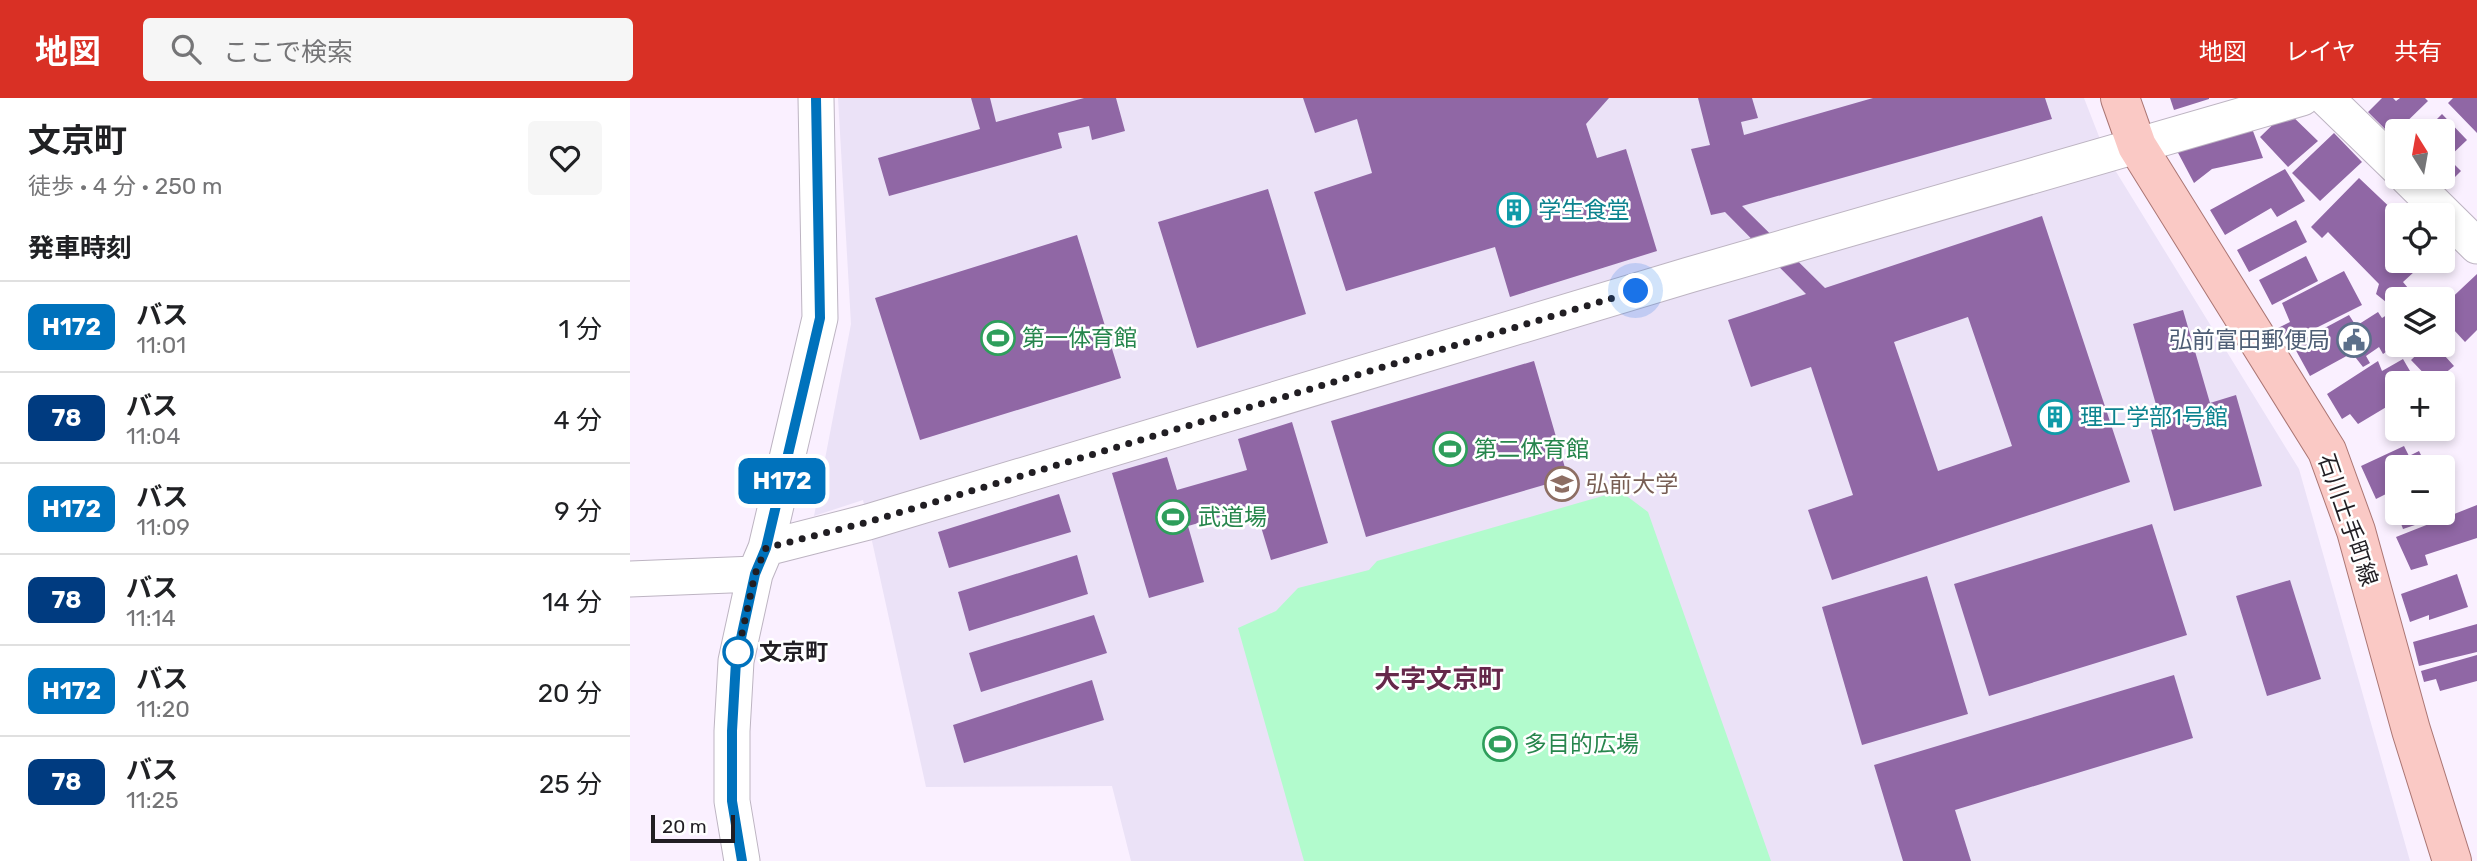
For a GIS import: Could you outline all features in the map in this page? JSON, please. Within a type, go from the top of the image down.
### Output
[{"type":"main road","name":"石川土手町線","points":[[2120,98],[2137,146],[2327,451],[2356,531],[2411,730],[2452,861]]},
{"type":"street","points":[[742,861],[732,801],[736,661],[820,318],[816,98]]},
{"type":"street","points":[[630,579],[760,561],[868,522],[1689,275],[2302,98]]},
{"type":"street","points":[[2326,98],[2385,155]]},
{"type":"street","points":[[2419,189],[2477,246]]},
{"type":"shaded area","name":"弘前大学","points":[[838,98],[2084,98],[2107,157],[2299,469],[2410,861],[1131,861],[1112,786],[926,787],[863,500],[814,516],[851,324]]},
{"type":"green space","name":"多目的広場","points":[[1620,491],[1648,512],[1771,861],[1304,861],[1238,628],[1276,611],[1298,588],[1369,570],[1377,561]]},
{"type":"building","points":[[971,98],[990,98],[996,122],[1084,98],[1116,98],[1125,131],[1092,140],[1089,126],[1058,133],[1062,148],[889,196],[878,158],[980,129]]},
{"type":"building","name":"学生食堂","points":[[1303,98],[1609,98],[1586,124],[1597,158],[1626,149],[1657,251],[1510,297],[1495,247],[1346,291],[1314,192],[1372,173],[1357,119],[1315,133]]},
{"type":"building","name":"理工学部1号館","points":[[1698,98],[1752,98],[1758,118],[1741,122],[1744,135],[1873,98],[2045,98],[2052,119],[1742,206],[1825,288],[2042,216],[2130,482],[1832,580],[1808,510],[1853,495],[1811,367],[1751,387],[1728,320],[1806,294],[1725,212],[1711,215],[1691,149],[1710,145]],"holes":[[[1968,317],[2012,446],[1938,471],[1894,342]]]},
{"type":"building","points":[[2170,98],[2209,98],[2209,99],[2174,110]]},
{"type":"building","points":[[2382,98],[2393,98],[2396,101],[2400,98],[2425,98],[2428,101],[2409,119],[2385,119],[2385,129],[2368,112]]},
{"type":"building","points":[[2453,98],[2477,98],[2477,133],[2448,103]]},
{"type":"building","points":[[2287,111],[2318,141],[2288,167],[2260,137]]},
{"type":"building","points":[[2250,123],[2263,158],[2212,169],[2194,183],[2176,149]]},
{"type":"building","points":[[2455,128],[2467,140],[2455,151]]},
{"type":"building","points":[[2334,133],[2362,162],[2320,201],[2292,173]]},
{"type":"building","points":[[2455,165],[2461,171],[2455,177]]},
{"type":"building","points":[[2285,169],[2305,201],[2277,217],[2271,208],[2225,235],[2210,210]]},
{"type":"building","points":[[2359,178],[2385,203],[2385,273],[2413,273],[2403,282],[2407,287],[2385,287],[2385,301],[2376,294],[2379,284],[2328,232],[2322,238],[2311,227]]},
{"type":"building","points":[[1268,189],[1306,314],[1197,348],[1158,222]]},
{"type":"building","points":[[2296,220],[2307,242],[2249,272],[2237,250]]},
{"type":"building","name":"第一体育館","points":[[1077,235],[1121,378],[920,440],[875,298]]},
{"type":"building","points":[[2306,256],[2318,281],[2272,305],[2259,280]]},
{"type":"building","points":[[2344,271],[2362,305],[2286,343],[2278,328],[2290,322],[2282,303]]},
{"type":"building","points":[[2477,274],[2477,330],[2465,342],[2455,331],[2455,295]]},
{"type":"building","points":[[2183,310],[2210,403],[2236,395],[2262,486],[2174,511],[2148,419],[2159,415],[2133,324]]},
{"type":"building","points":[[2378,312],[2382,318],[2385,316],[2385,353],[2383,354],[2379,347],[2366,356],[2370,363],[2363,367],[2352,353],[2310,376],[2293,345],[2349,315],[2356,326]]},
{"type":"building","points":[[2414,357],[2446,357],[2454,366],[2448,371],[2422,371],[2411,360]]},
{"type":"building","points":[[2403,359],[2410,371],[2385,371],[2385,408],[2358,424],[2350,414],[2342,419],[2327,394],[2378,361],[2382,371]]},
{"type":"building","name":"第二体育館","points":[[1534,361],[1568,478],[1366,537],[1331,421]]},
{"type":"building","name":"武道場","points":[[1292,422],[1328,543],[1271,560],[1255,507],[1188,526],[1204,582],[1149,598],[1112,473],[1167,457],[1177,490],[1247,470],[1238,439]]},
{"type":"building","points":[[2404,446],[2408,455],[2385,455],[2385,494],[2376,499],[2361,466]]},
{"type":"building","points":[[1059,494],[1071,532],[949,568],[938,532]]},
{"type":"building","points":[[2477,505],[2477,538],[2425,555],[2428,565],[2411,570],[2396,537],[2426,525],[2455,525],[2455,514]]},
{"type":"building","points":[[2152,524],[2187,635],[1989,696],[1954,584]]},
{"type":"building","points":[[1077,555],[1088,594],[969,631],[958,592]]},
{"type":"building","points":[[2457,574],[2468,607],[2429,620],[2429,615],[2410,622],[2401,594]]},
{"type":"building","points":[[1927,576],[1968,714],[1862,745],[1822,607]]},
{"type":"building","points":[[2290,580],[2321,679],[2267,696],[2236,596]]},
{"type":"building","points":[[1094,615],[1107,653],[981,692],[969,653]]},
{"type":"building","points":[[2477,624],[2477,652],[2419,666],[2413,642]]},
{"type":"building","points":[[2477,655],[2477,681],[2440,691],[2436,679],[2424,682],[2421,671]]},
{"type":"building","points":[[2174,675],[2193,738],[1955,810],[1971,861],[1903,861],[1874,765]]},
{"type":"building","points":[[1092,680],[1104,720],[964,763],[953,725]]},
{"type":"bus line","name":"H172","points":[[742,861],[732,801],[736,661],[755,574],[766,548],[820,318],[816,98]]},
{"type":"place","name":"学生食堂","points":[[1514,210]]},
{"type":"place","name":"第一体育館","points":[[998,338]]},
{"type":"place","name":"弘前富田郵便局","points":[[2354,340]]},
{"type":"place","name":"理工学部1号館","points":[[2055,417]]},
{"type":"place","name":"第二体育館","points":[[1450,449]]},
{"type":"place","name":"弘前大学","points":[[1562,484]]},
{"type":"place","name":"武道場","points":[[1173,517]]},
{"type":"place","name":"文京町","points":[[738,652]]},
{"type":"place","name":"多目的広場","points":[[1500,744]]},
{"type":"district","name":"大字文京町","points":[[1439,679]]},
{"type":"route","points":[[738,652],[736,661],[755,574],[766,548],[868,522],[1636,291]]}]
